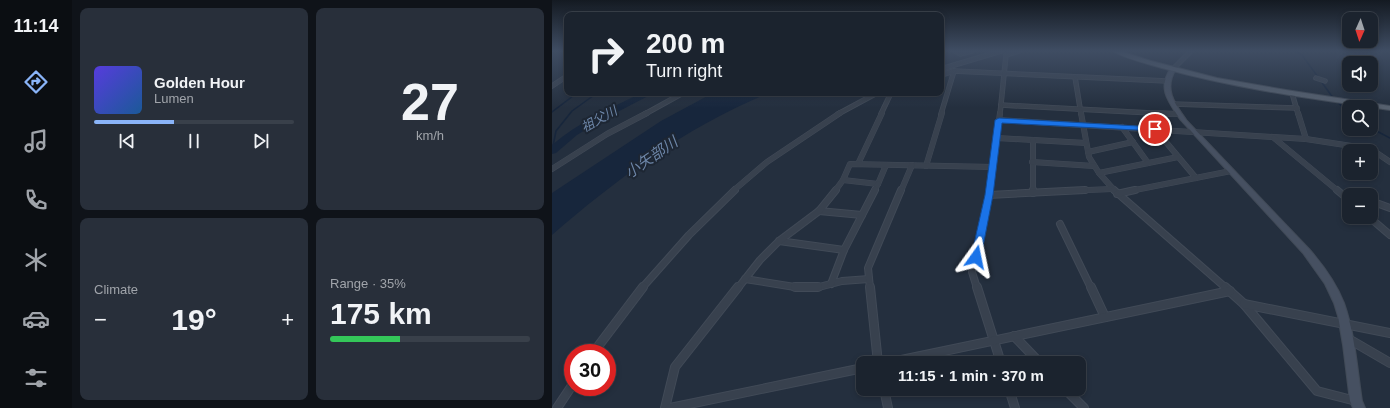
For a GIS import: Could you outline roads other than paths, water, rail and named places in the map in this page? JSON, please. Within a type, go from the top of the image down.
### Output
[{"type":"main road","points":[[1178,70],[1230,82],[1390,108]]},
{"type":"street","points":[[999,356],[972,272],[989,195],[1004,70]]},
{"type":"street","points":[[1075,77],[1088,152],[1094,166],[1114,192],[1244,304],[1317,391],[1358,405],[1344,324],[1335,293],[1321,268],[1302,246],[1193,132],[1179,114],[1166,88],[1167,81],[1172,70]]},
{"type":"street","points":[[926,166],[954,71]]},
{"type":"street","points":[[944,74],[954,71],[1167,81]]},
{"type":"street","points":[[552,86],[564,78]]},
{"type":"street","points":[[1316,78],[1325,81]]},
{"type":"street","points":[[1292,93],[1306,139]]},
{"type":"street","points":[[552,169],[607,134],[677,96]]},
{"type":"street","points":[[599,344],[650,278],[689,235],[744,180],[767,162],[839,113],[871,96]]},
{"type":"street","points":[[858,164],[890,96]]},
{"type":"street","points":[[1173,104],[1297,108]]},
{"type":"street","points":[[1001,105],[1179,114]]},
{"type":"street","points":[[999,120],[1306,139],[1365,148],[1390,162]]},
{"type":"street","points":[[1122,127],[1148,163]]},
{"type":"street","points":[[1155,129],[1196,178]]},
{"type":"street","points":[[997,138],[1086,143]]},
{"type":"street","points":[[1274,138],[1342,194]]},
{"type":"street","points":[[1033,140],[1033,193]]},
{"type":"street","points":[[1088,152],[1133,142]]},
{"type":"street","points":[[1099,173],[1178,157]]},
{"type":"street","points":[[1032,162],[1094,166]]},
{"type":"street","points":[[665,408],[675,367],[760,260],[779,241],[819,211],[843,180],[850,164],[993,167]]},
{"type":"street","points":[[831,284],[844,250],[878,184],[886,165]]},
{"type":"street","points":[[877,356],[868,268],[912,165]]},
{"type":"street","points":[[989,195],[1114,192],[1231,171]]},
{"type":"street","points":[[843,180],[878,184]]},
{"type":"street","points":[[1378,204],[1390,208]]},
{"type":"street","points":[[819,211],[862,214]]},
{"type":"street","points":[[1060,224],[1105,318]]},
{"type":"street","points":[[1377,224],[1390,235]]},
{"type":"street","points":[[779,241],[844,250]]},
{"type":"street","points":[[745,279],[800,288],[869,279]]},
{"type":"street","points":[[920,356],[1230,291]]},
{"type":"street","points":[[1244,304],[1390,333]]},
{"type":"street","points":[[1014,336],[1033,356]]},
{"type":"street","points":[[1346,337],[1390,363]]},
{"type":"street","points":[[670,408],[856,369]]},
{"type":"street","points":[[557,408],[565,396]]},
{"type":"street","points":[[885,396],[888,408]]},
{"type":"street","points":[[1011,396],[1015,408]]},
{"type":"street","points":[[1072,396],[1084,408]]},
{"type":"water","name":"小矢部川","points":[[707,96],[762,96],[739,106],[682,137],[602,193],[552,235],[552,193],[661,121]]},
{"type":"waterway","points":[[1313,70],[1331,95],[1342,107]]},
{"type":"waterway","points":[[552,112],[573,96]]},
{"type":"waterway","points":[[552,151],[556,131],[572,111],[593,96]]},
{"type":"waterway","name":"祖父川","points":[[552,151],[573,133],[596,119],[643,96]]},
{"type":"waterway","points":[[1378,132],[1390,138]]}]
